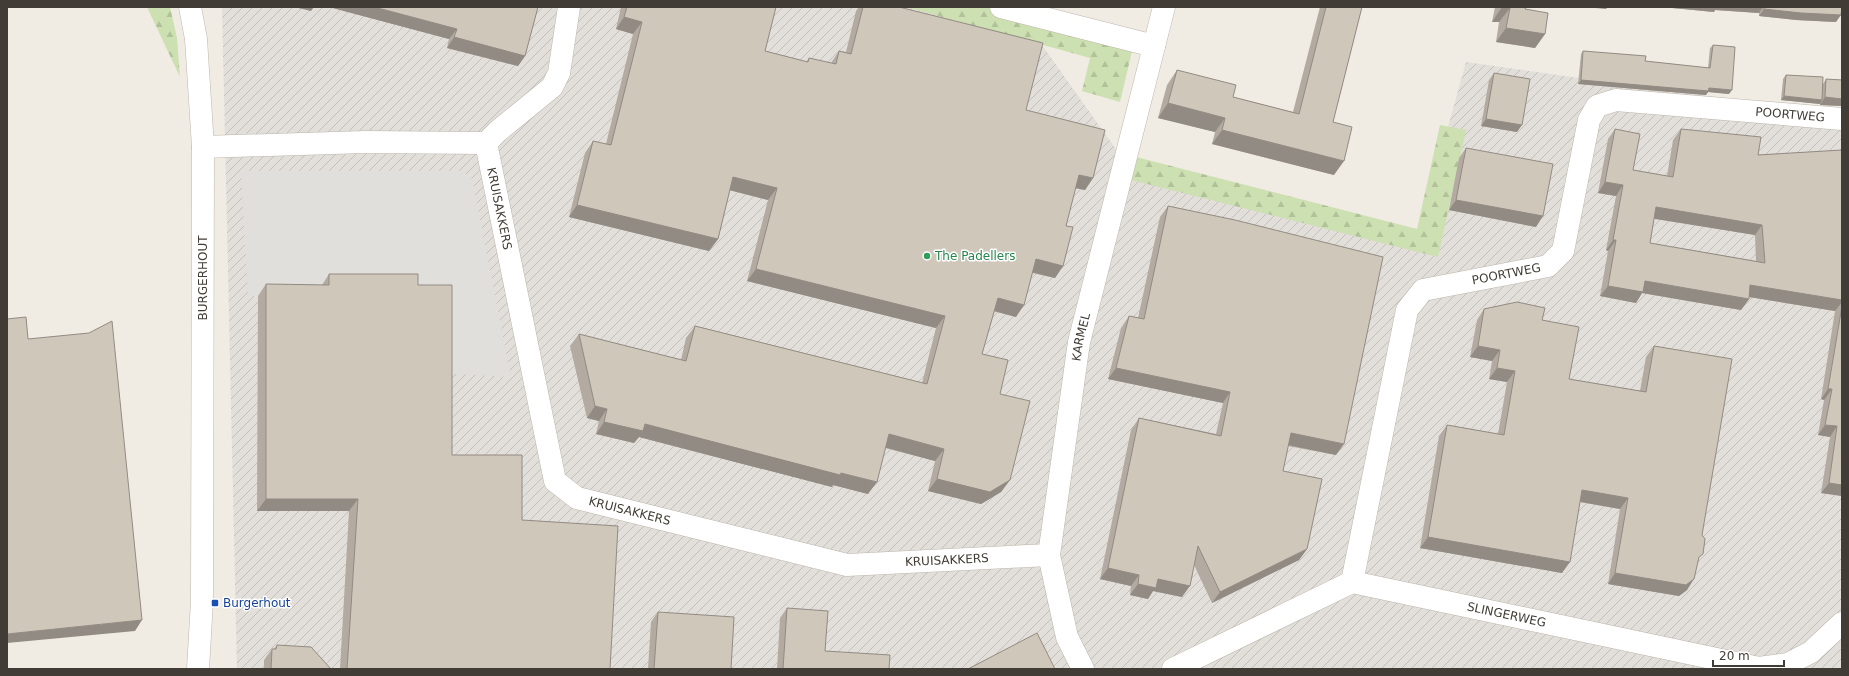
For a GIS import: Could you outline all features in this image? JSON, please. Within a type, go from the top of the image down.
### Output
[{"type":"street","name":"BURGERHOUT","points":[[190,7],[196,39],[203,147],[202,601],[198,669]]},
{"type":"street","points":[[203,147],[365,142],[486,143],[498,131],[552,87],[559,73],[569,7]]},
{"type":"street","points":[[1001,7],[1154,46]]},
{"type":"street","name":"KARMEL","points":[[1083,669],[1067,636],[1050,555],[1079,342],[1164,7]]},
{"type":"street","name":"POORTWEG","points":[[1352,582],[1407,310],[1423,290],[1548,266],[1563,251],[1589,120],[1597,106],[1616,100],[1842,119]]},
{"type":"street","name":"KRUISAKKERS","points":[[486,143],[556,481],[577,498],[847,565],[1050,555]]},
{"type":"street","points":[[1173,669],[1352,582]]},
{"type":"street","name":"SLINGERWEG","points":[[1352,582],[1759,668],[1788,664],[1811,652],[1842,623]]},
{"type":"shaded area","points":[[222,7],[920,7],[1037,38],[1125,162],[1419,232],[1466,62],[1842,115],[1842,669],[237,669]]},
{"type":"shaded area","points":[[241,171],[463,171],[472,179],[511,377],[444,373],[258,296],[248,296]]},
{"type":"green space","points":[[147,7],[170,7],[177,38],[180,77]]},
{"type":"green space","points":[[906,7],[994,7],[1133,47],[1120,102],[1082,91],[1090,58]]},
{"type":"green space","points":[[1440,125],[1466,130],[1438,257],[1131,180],[1136,157],[1417,229]]},
{"type":"building","points":[[374,7],[538,7],[525,56],[454,37],[457,29]]},
{"type":"building","points":[[627,7],[776,7],[765,51],[808,62],[809,58],[836,64],[839,51],[851,54],[863,7],[899,7],[1043,43],[1026,110],[1105,130],[1093,178],[1079,175],[1066,226],[1073,227],[1063,266],[1036,259],[1024,305],[998,298],[982,354],[1008,360],[1000,394],[1030,401],[1010,480],[990,492],[937,479],[944,449],[889,434],[877,482],[841,473],[840,475],[645,424],[643,431],[604,422],[607,409],[595,406],[579,334],[686,361],[695,326],[927,384],[945,316],[756,269],[777,188],[733,177],[718,239],[577,205],[593,141],[611,145],[642,22],[624,17]]},
{"type":"building","points":[[1326,7],[1362,7],[1333,122],[1352,127],[1344,161],[1222,130],[1225,118],[1168,103],[1177,70],[1236,85],[1233,97],[1299,114]]},
{"type":"building","points":[[1504,7],[1526,7],[1525,9],[1548,13],[1545,34],[1506,28],[1510,8]]},
{"type":"building","points":[[1764,7],[1842,7],[1841,15],[1801,13],[1764,9]]},
{"type":"building","points":[[1713,45],[1735,47],[1732,90],[1709,88],[1708,91],[1581,80],[1583,51],[1646,56],[1645,61],[1710,68]]},
{"type":"building","points":[[1494,73],[1530,79],[1522,125],[1486,119]]},
{"type":"building","points":[[1786,75],[1823,77],[1822,100],[1784,96]]},
{"type":"building","points":[[1826,79],[1842,80],[1842,99],[1825,97]]},
{"type":"building","points":[[1615,129],[1640,134],[1633,170],[1673,177],[1681,129],[1761,137],[1758,155],[1842,150],[1842,300],[1750,285],[1749,299],[1645,281],[1643,292],[1608,286],[1616,240],[1613,240],[1623,185],[1605,182]],"holes":[[[1656,207],[1762,225],[1765,263],[1650,243]]]},
{"type":"building","points":[[1466,148],[1553,164],[1543,216],[1456,200]]},
{"type":"building","points":[[1168,206],[1235,220],[1383,257],[1344,444],[1291,433],[1283,471],[1322,479],[1307,549],[1220,592],[1198,546],[1190,586],[1158,579],[1156,588],[1138,584],[1139,575],[1108,568],[1139,418],[1221,436],[1230,392],[1116,368],[1129,316],[1144,319]]},
{"type":"building","points":[[329,274],[418,274],[418,285],[452,285],[452,455],[522,455],[522,520],[618,526],[610,669],[347,669],[358,499],[266,499],[266,284],[329,285]]},
{"type":"building","points":[[1517,302],[1545,308],[1542,320],[1579,327],[1569,379],[1646,392],[1654,346],[1732,359],[1702,535],[1705,539],[1703,554],[1699,557],[1694,579],[1686,585],[1615,573],[1628,498],[1582,490],[1570,562],[1428,537],[1447,425],[1504,435],[1515,371],[1497,368],[1500,350],[1478,346],[1484,309]]},
{"type":"building","points":[[1842,306],[1842,485],[1829,483],[1837,426],[1825,425],[1832,389],[1828,389]]},
{"type":"building","points":[[26,317],[28,339],[89,333],[112,321],[142,620],[7,634],[7,319]]},
{"type":"building","points":[[787,608],[828,611],[825,651],[890,655],[889,669],[783,669]]},
{"type":"building","points":[[658,612],[734,617],[731,669],[654,669]]},
{"type":"building","points":[[1037,633],[1055,669],[968,669]]},
{"type":"building","points":[[277,645],[311,647],[331,669],[271,669],[272,649],[276,649]]},
{"type":"place","name":"The Padellers","points":[[927,256]]},
{"type":"place","name":"Burgerhout","points":[[215,603]]}]
